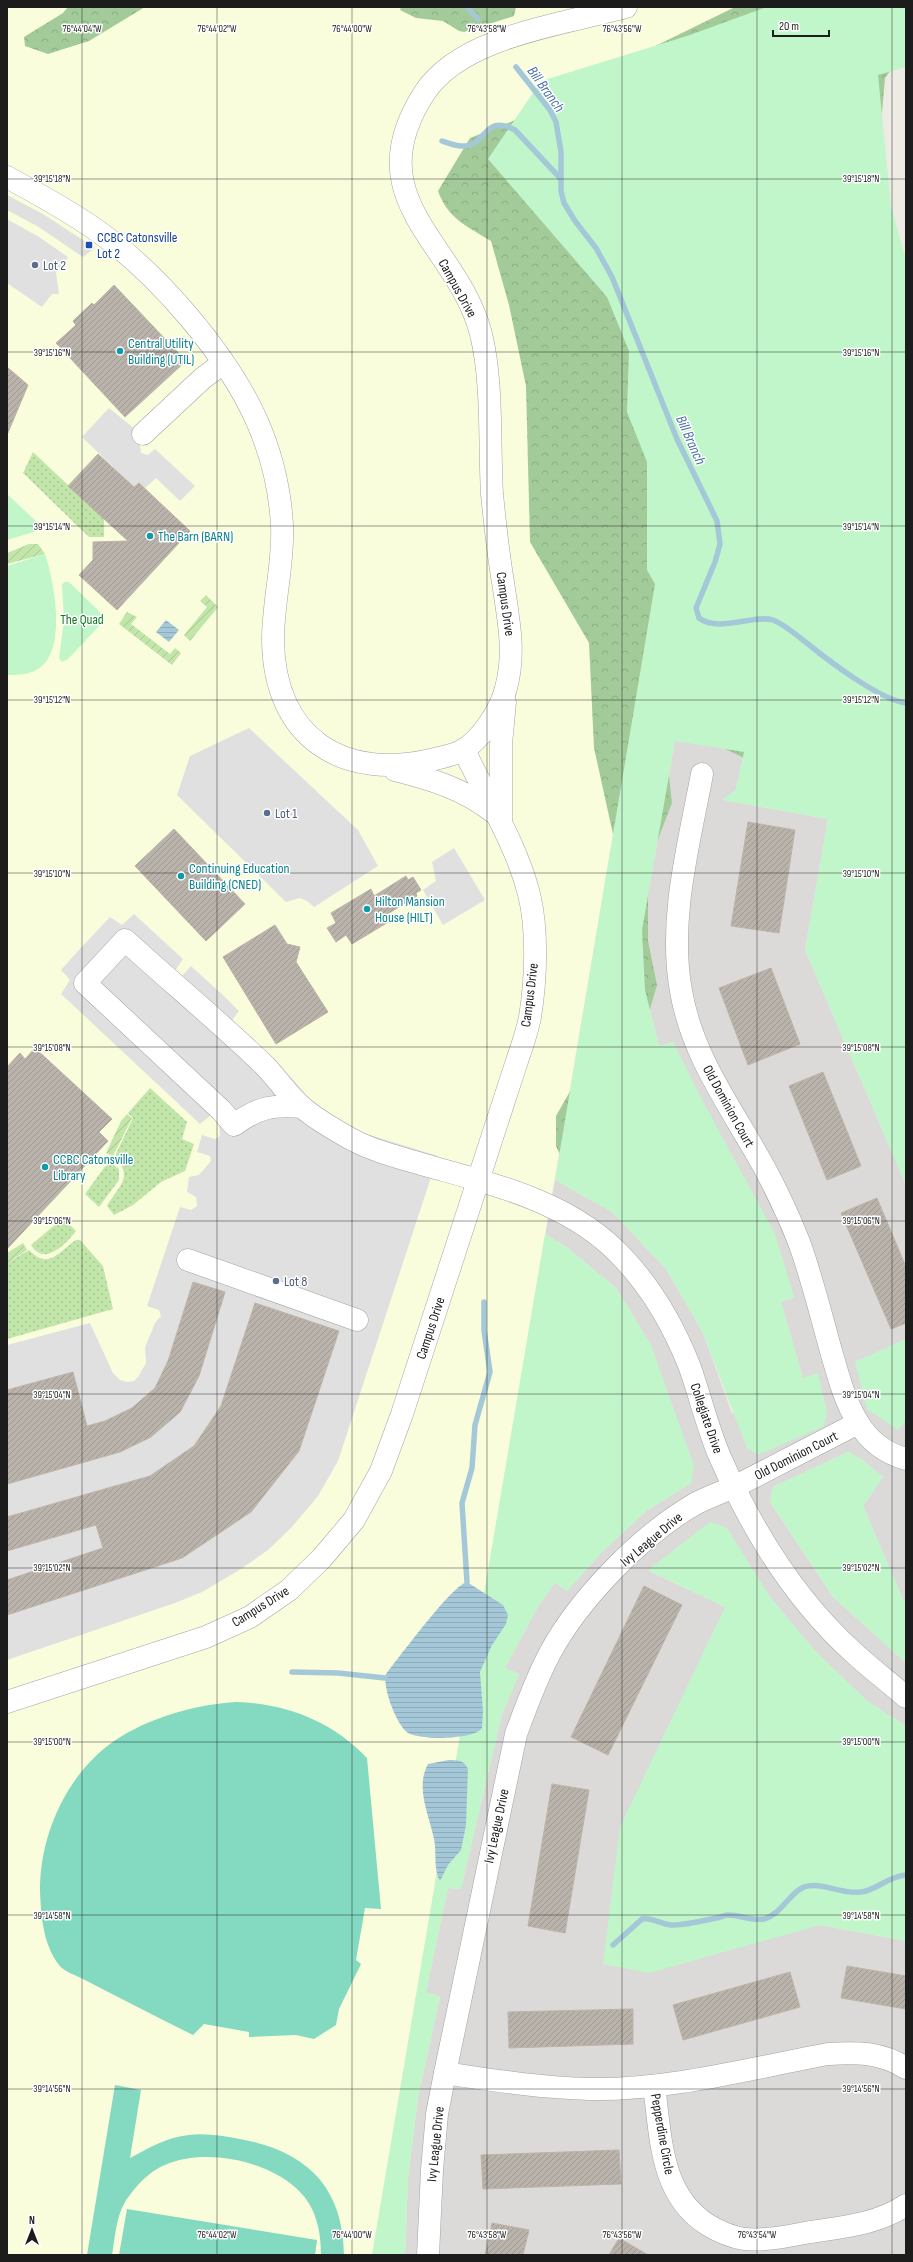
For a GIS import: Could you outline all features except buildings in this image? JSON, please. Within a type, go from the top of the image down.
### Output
[{"type":"street","name":"Campus Drive","points":[[7,1702],[206,1637],[250,1617],[284,1594],[322,1558],[354,1520],[381,1471],[404,1407],[530,1018],[534,977],[533,934],[529,894],[517,859],[464,750],[489,724],[500,706],[506,688],[512,658],[496,540],[486,367],[481,334],[464,294],[414,217],[406,194],[401,170],[403,148],[408,127],[427,89],[442,72],[458,61],[481,48],[508,38],[626,7]]},
{"type":"street","points":[[7,177],[74,214],[122,251],[164,291],[193,323],[242,391],[257,420],[269,453],[277,490],[282,525],[281,562],[273,635],[274,659],[287,707],[302,730],[333,754],[354,762],[380,766],[422,777],[462,791],[498,819]]},
{"type":"street","points":[[143,434],[203,378],[223,363]]},
{"type":"street","points":[[498,819],[501,744],[506,688]]},
{"type":"street","points":[[380,766],[409,765],[464,750]]},
{"type":"street","name":"Old Dominion Court","points":[[702,774],[680,898],[678,943],[681,990],[687,1017],[703,1058],[721,1094],[764,1167],[799,1243],[845,1399],[858,1423],[872,1441],[889,1454],[906,1459]]},
{"type":"street","points":[[125,940],[264,1064],[302,1107],[281,1105],[262,1109],[247,1116],[234,1125],[221,1110],[85,983],[125,940]]},
{"type":"street","name":"Collegiate Drive","points":[[302,1107],[354,1141],[409,1160],[478,1180],[538,1200],[564,1212],[593,1232],[622,1257],[653,1293],[674,1329],[689,1366],[719,1454],[734,1487],[773,1558],[811,1608],[852,1652],[906,1697]]},
{"type":"street","points":[[188,1260],[357,1320]]},
{"type":"street","name":"Old Dominion Court","points":[[734,1487],[858,1423]]},
{"type":"street","name":"Ivy League Drive","points":[[428,2255],[432,2170],[437,2114],[516,1734],[533,1689],[550,1653],[569,1622],[596,1588],[627,1557],[666,1524],[695,1504],[734,1487]]},
{"type":"street","name":"Pepperdine Circle","points":[[445,2073],[554,2088],[590,2090],[654,2086],[828,2054],[857,2052],[882,2056],[906,2068]]},
{"type":"street","name":"Pepperdine Circle","points":[[654,2086],[665,2163],[673,2187],[684,2206],[698,2219],[719,2231],[744,2239],[773,2238],[863,2223],[888,2216],[906,2205]]},
{"type":"shaded area","points":[[7,7],[767,7],[631,728],[372,2255],[7,2255]]},
{"type":"shaded area","points":[[7,195],[43,214],[95,248],[83,257],[37,226],[7,210]]},
{"type":"shaded area","name":"Lot 2","points":[[7,219],[39,237],[68,257],[56,273],[59,294],[52,294],[42,307],[7,283]]},
{"type":"shaded area","points":[[109,408],[147,439],[140,446],[141,453],[148,455],[155,449],[195,486],[180,501],[156,478],[145,488],[139,483],[134,487],[82,437]]},
{"type":"shaded area","name":"Lot 1","points":[[249,728],[358,830],[378,866],[314,907],[307,901],[300,898],[286,902],[177,795],[190,756]]},
{"type":"shaded area","points":[[675,740],[744,752],[736,790],[723,800],[828,819],[805,950],[906,1185],[906,1339],[855,1362],[906,1420],[906,1606],[863,1506],[883,1477],[861,1459],[848,1452],[773,1487],[770,1502],[833,1597],[906,1663],[906,1726],[867,1701],[815,1651],[770,1597],[649,1571],[725,1607],[820,1925],[906,1941],[906,2255],[405,2255],[408,2179],[418,2097],[440,1997],[426,1992],[448,1888],[461,1889],[502,1714],[519,1674],[505,1668],[536,1610],[555,1582],[567,1591],[602,1552],[646,1511],[691,1483],[651,1345],[616,1288],[565,1246],[545,1234],[555,1180],[612,1212],[666,1269],[703,1333],[732,1414],[818,1373],[803,1379],[781,1302],[794,1297],[673,1042],[659,1046],[645,990],[642,930]]},
{"type":"shaded area","points":[[454,848],[485,900],[443,925],[423,890],[436,881],[432,862]]},
{"type":"shaded area","name":"Lot 8","points":[[134,914],[183,959],[175,971],[182,976],[191,966],[226,998],[239,1011],[231,1022],[276,1060],[310,1099],[357,1131],[438,1156],[338,1461],[318,1496],[291,1528],[268,1550],[238,1571],[202,1592],[175,1603],[7,1660],[7,1345],[90,1323],[113,1373],[120,1380],[127,1382],[134,1381],[146,1363],[145,1347],[155,1323],[161,1316],[159,1310],[147,1306],[180,1207],[191,1210],[197,1206],[196,1197],[187,1192],[189,1177],[199,1175],[211,1161],[210,1156],[197,1152],[202,1135],[215,1139],[220,1136],[219,1122],[211,1115],[200,1124],[61,994],[70,980],[61,970],[78,951],[110,917],[122,925]]},
{"type":"green space","points":[[68,7],[145,7],[89,41],[48,54],[25,46],[24,37],[63,13]]},
{"type":"green space","points":[[401,7],[516,7],[514,16],[464,32],[459,31],[443,21],[416,18],[400,10]]},
{"type":"green space","points":[[735,7],[906,7],[906,49],[885,78],[881,124],[868,167],[906,274],[906,477],[849,781],[750,761],[707,740],[671,739],[667,758],[672,803],[655,847],[648,895],[648,941],[657,985],[629,1081],[563,1161],[556,1146],[556,1116],[593,1051],[622,875],[594,748],[589,643],[530,542],[526,386],[509,305],[491,241],[459,221],[447,209],[438,191],[470,138],[513,121],[537,104]]},
{"type":"green space","points":[[767,7],[906,7],[906,67],[878,75],[891,206],[906,260],[906,1185],[805,950],[828,819],[722,800],[736,790],[744,752],[675,741],[642,930],[645,990],[659,1046],[673,1042],[703,1102],[775,1234],[794,1297],[781,1302],[803,1378],[818,1373],[827,1412],[824,1426],[758,1455],[747,1448],[703,1333],[666,1269],[612,1212],[555,1180],[655,584],[647,570],[647,462],[627,412],[629,351],[607,297],[488,159],[541,81],[687,36]]},
{"type":"green space","points":[[33,452],[104,519],[104,537],[89,537],[23,473]]},
{"type":"green space","points":[[7,494],[39,524],[37,531],[7,540]]},
{"type":"green space","points":[[29,544],[38,544],[45,554],[7,564],[7,553]]},
{"type":"green space","name":"The Quad","points":[[45,554],[52,580],[56,612],[54,643],[49,656],[38,669],[25,674],[7,675],[7,566]]},
{"type":"green space","name":"The Quad","points":[[69,582],[103,615],[101,624],[68,659],[62,662],[59,658],[64,620],[62,584]]},
{"type":"green space","points":[[206,595],[218,607],[190,641],[184,635],[207,607],[200,601]]},
{"type":"green space","points":[[127,612],[137,617],[131,624],[170,654],[175,648],[181,653],[172,665],[119,624]]},
{"type":"green space","points":[[150,1088],[187,1122],[182,1139],[194,1144],[185,1171],[161,1182],[133,1205],[114,1215],[107,1206],[119,1188],[124,1177],[120,1165],[114,1158],[133,1118],[128,1113]]},
{"type":"green space","points":[[127,1114],[132,1118],[113,1156],[106,1153],[121,1121]]},
{"type":"green space","points":[[109,1161],[119,1169],[119,1180],[99,1207],[85,1194]]},
{"type":"green space","points":[[63,1218],[76,1231],[67,1242],[55,1251],[48,1254],[42,1254],[36,1251],[31,1245]]},
{"type":"green space","points":[[545,1234],[565,1246],[616,1288],[651,1345],[694,1466],[691,1483],[646,1511],[602,1552],[567,1591],[555,1582],[536,1610],[505,1668],[519,1674],[502,1714],[461,1889],[448,1888],[426,1992],[440,1997],[418,2097],[408,2179],[405,2255],[372,2255]]},
{"type":"green space","points":[[76,1240],[80,1240],[103,1266],[113,1309],[7,1339],[7,1263],[29,1250],[42,1259],[54,1257]]},
{"type":"green space","points":[[23,1243],[27,1250],[7,1263],[7,1253]]},
{"type":"green space","points":[[906,1339],[906,1420],[898,1430],[867,1409],[855,1362]]},
{"type":"green space","points":[[848,1452],[861,1459],[883,1477],[863,1506],[906,1606],[906,1663],[833,1597],[770,1502],[773,1487]]},
{"type":"green space","points":[[710,1522],[727,1528],[770,1597],[815,1651],[867,1701],[906,1726],[906,1941],[820,1925],[649,1973],[603,1964],[620,1827],[725,1607],[648,1570]]},
{"type":"green space","points":[[237,1702],[273,1706],[308,1717],[339,1734],[367,1758],[381,1909],[365,1908],[356,1960],[361,1964],[339,2009],[336,2025],[314,2039],[296,2035],[249,2037],[249,2032],[204,2024],[193,2035],[64,1970],[54,1957],[46,1939],[41,1910],[40,1890],[41,1868],[46,1845],[52,1824],[62,1802],[73,1783],[87,1765],[104,1749],[122,1736],[163,1717],[193,1708]]},
{"type":"green space","points":[[115,2085],[141,2090],[130,2158],[173,2138],[195,2134],[215,2135],[240,2139],[284,2152],[302,2163],[316,2176],[328,2191],[337,2209],[342,2231],[344,2255],[321,2255],[319,2230],[311,2207],[301,2193],[288,2182],[256,2165],[237,2160],[199,2157],[181,2160],[165,2165],[153,2171],[142,2180],[122,2208],[116,2228],[112,2255],[87,2255]]},
{"type":"green space","points":[[127,2209],[317,2240],[315,2255],[119,2255]]},
{"type":"water","points":[[166,620],[179,630],[169,642],[156,632]]},
{"type":"water","points":[[467,1582],[503,1605],[508,1615],[506,1624],[492,1645],[480,1672],[483,1711],[482,1728],[469,1735],[446,1738],[423,1737],[408,1733],[399,1723],[391,1706],[386,1688],[386,1674],[438,1608],[460,1586]]},
{"type":"water","points":[[449,1760],[460,1761],[465,1764],[468,1769],[466,1825],[461,1850],[448,1865],[440,1881],[436,1866],[434,1839],[424,1801],[423,1782],[424,1773],[428,1764]]},
{"type":"waterway","name":"Bill Branch","points":[[467,7],[478,19]]},
{"type":"waterway","name":"Bill Branch","points":[[516,67],[550,110],[556,122],[561,152],[561,191],[564,203],[575,221],[596,248],[612,277],[677,439],[717,521],[720,544],[715,562],[696,608],[699,618],[716,624],[726,624],[756,619],[773,620],[778,622],[855,679],[883,695],[906,703]]},
{"type":"waterway","points":[[442,141],[467,146],[476,142],[493,127],[499,125],[506,126],[515,130],[561,179]]},
{"type":"waterway","points":[[467,1582],[462,1503],[472,1468],[475,1425],[490,1372],[484,1330],[484,1302]]},
{"type":"waterway","points":[[292,1672],[338,1673],[385,1678]]},
{"type":"waterway","points":[[613,1945],[642,1919],[649,1919],[671,1925],[694,1923],[725,1915],[764,1919],[776,1912],[799,1889],[804,1887],[817,1886],[846,1892],[861,1892],[872,1889],[894,1878],[906,1875]]},
{"type":"place","name":"CCBC Catonsville Lot 2","points":[[89,245]]},
{"type":"place","name":"Lot 2","points":[[35,265]]},
{"type":"place","name":"Central Utility Building (UTIL)","points":[[120,351]]},
{"type":"place","name":"The Barn (BARN)","points":[[150,536]]},
{"type":"place","name":"Lot 1","points":[[267,813]]},
{"type":"place","name":"Continuing Education Building (CNED)","points":[[181,876]]},
{"type":"place","name":"Hilton Mansion House (HILT)","points":[[367,909]]},
{"type":"place","name":"CCBC Catonsville Library","points":[[45,1167]]},
{"type":"place","name":"Lot 8","points":[[276,1281]]}]
